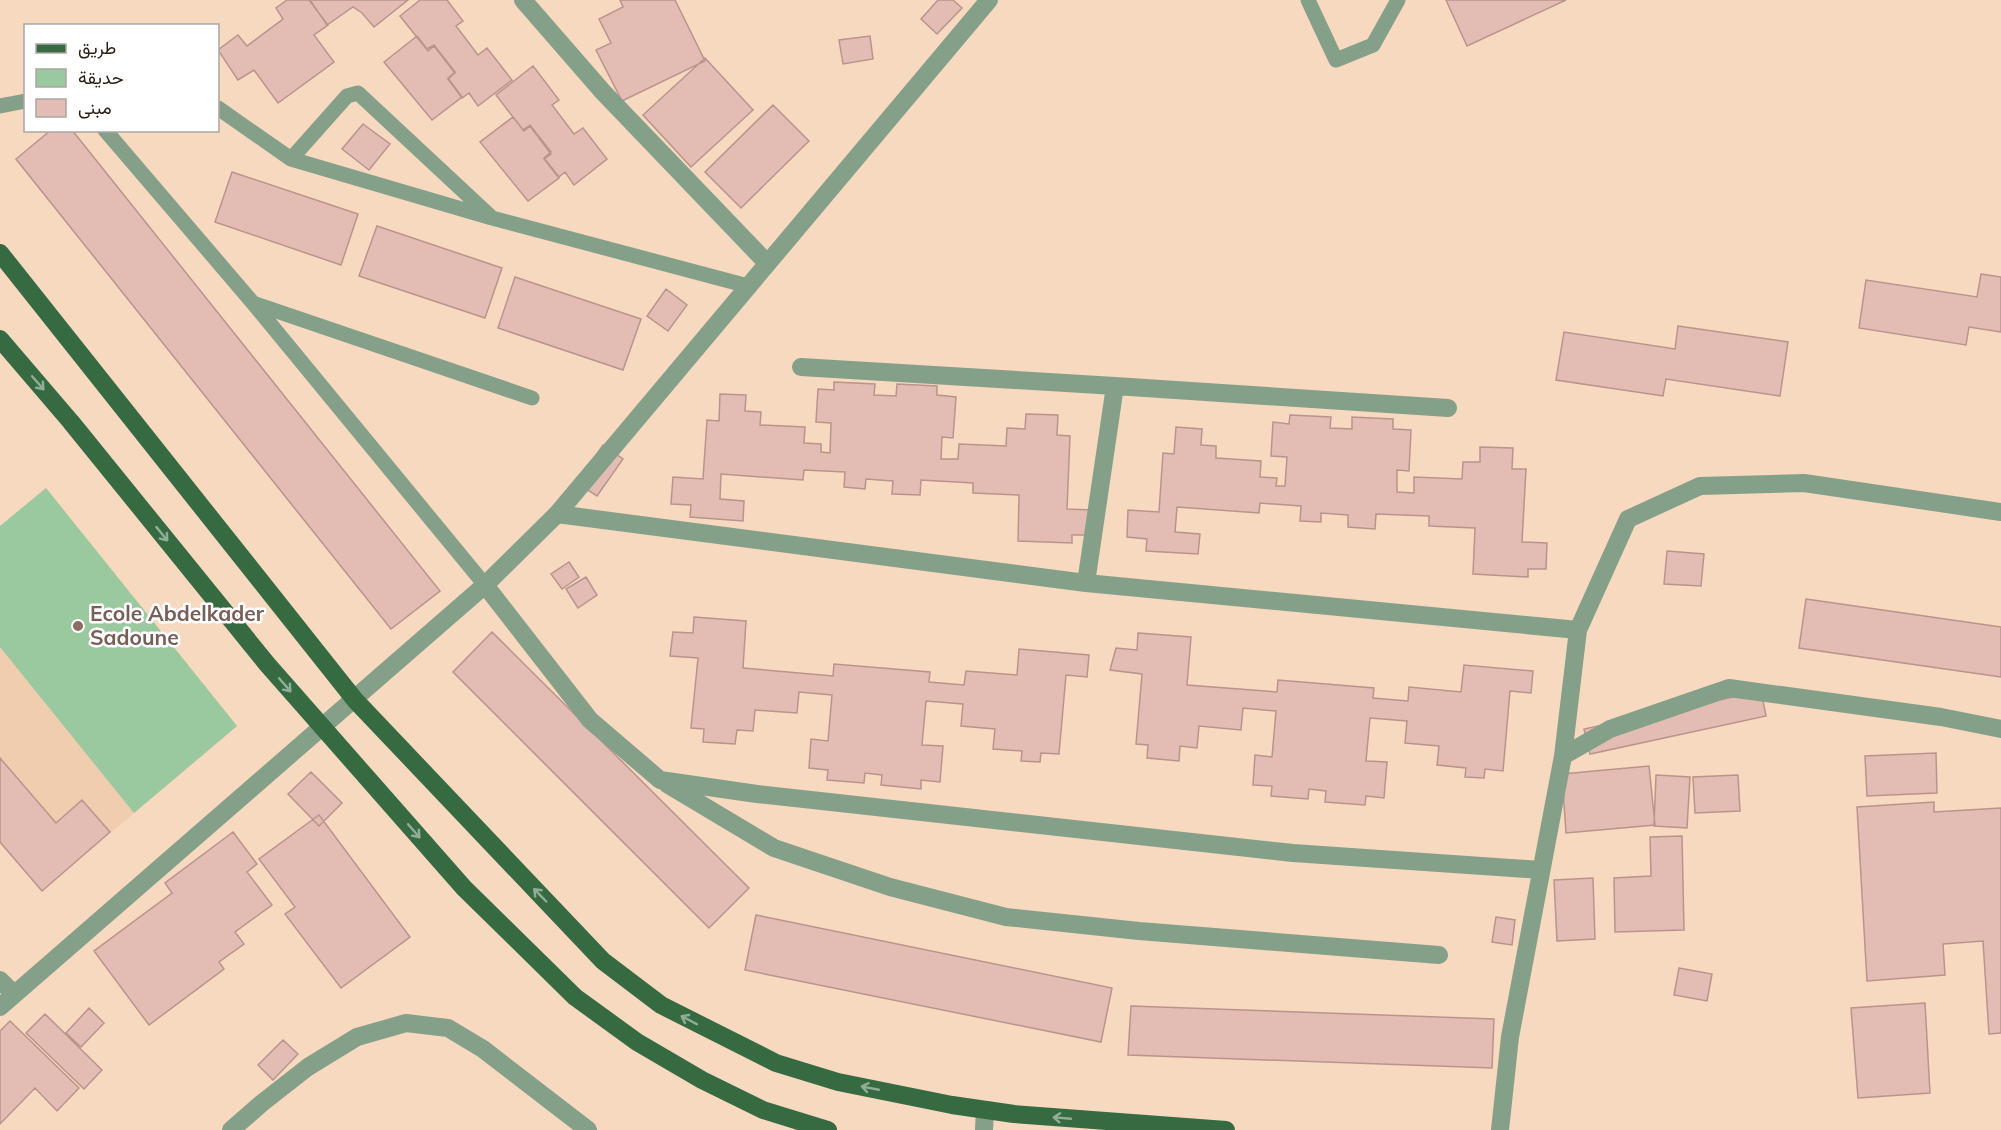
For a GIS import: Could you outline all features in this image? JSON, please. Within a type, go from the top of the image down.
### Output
[{"type":"main road","points":[[0,253],[354,700],[603,961],[661,1005],[776,1063],[838,1082],[985,1110],[1142,1125],[1226,1130]]},
{"type":"main road","points":[[0,339],[71,422],[267,664],[322,727],[464,888],[575,997],[637,1042],[702,1080],[763,1110],[828,1130]]},
{"type":"street","points":[[523,0],[603,92],[767,263]]},
{"type":"street","points":[[0,1007],[484,585],[557,514],[989,0]]},
{"type":"street","points":[[801,368],[1448,408]]},
{"type":"street","points":[[1086,584],[1115,386]]},
{"type":"street","points":[[1500,1130],[1510,1037],[1563,756],[1578,630],[1628,519],[1700,486],[1804,483],[2001,512]]},
{"type":"street","points":[[557,514],[1086,584],[1578,630]]},
{"type":"street","points":[[484,585],[590,720],[660,780],[774,848],[890,887],[1006,917],[1150,932],[1439,955]]},
{"type":"street","points":[[1563,756],[1610,729],[1730,688],[1941,717],[2001,729]]},
{"type":"street","points":[[660,780],[757,794],[1293,853],[1541,870]]},
{"type":"street","points":[[0,980],[14,994]]},
{"type":"street","points":[[231,1130],[262,1102],[308,1067],[357,1037],[406,1023],[447,1028],[483,1049],[588,1130]]},
{"type":"street","points":[[984,1130],[985,1110]]},
{"type":"lane","points":[[1308,0],[1336,60],[1373,45],[1398,0]]},
{"type":"lane","points":[[291,159],[347,96],[358,93],[492,218]]},
{"type":"lane","points":[[0,106],[24,101]]},
{"type":"lane","points":[[219,109],[291,159],[492,218],[748,286]]},
{"type":"lane","points":[[107,132],[253,303],[484,585]]},
{"type":"lane","points":[[253,303],[532,398]]},
{"type":"shaded area","name":"Ecole Abdelkader Sadoune","points":[[46,488],[237,726],[42,891],[0,842],[0,526]]},
{"type":"green space","name":"Ecole Abdelkader Sadoune","points":[[46,488],[237,726],[134,813],[0,647],[0,526]]},
{"type":"building","points":[[287,0],[309,0],[328,25],[314,35],[334,62],[278,103],[254,70],[238,80],[219,52],[238,35],[247,46],[283,19],[276,8]]},
{"type":"building","points":[[310,0],[408,0],[374,27],[362,13],[353,7],[327,25]]},
{"type":"building","points":[[420,0],[447,0],[463,21],[456,26],[478,55],[487,48],[512,80],[478,106],[469,93],[462,98],[448,79],[455,73],[434,46],[428,51],[400,16]]},
{"type":"building","points":[[620,0],[675,0],[705,61],[622,101],[596,50],[611,43],[599,19],[623,7]]},
{"type":"building","points":[[938,0],[953,0],[962,8],[937,34],[921,19]]},
{"type":"building","points":[[1446,0],[1566,0],[1467,46]]},
{"type":"building","points":[[417,36],[427,49],[434,45],[455,72],[448,78],[462,97],[432,120],[384,62]]},
{"type":"building","points":[[870,36],[873,59],[843,64],[839,40]]},
{"type":"building","points":[[705,58],[753,110],[691,167],[643,115]]},
{"type":"building","points":[[533,66],[559,100],[552,105],[574,134],[583,128],[607,159],[574,185],[565,172],[559,177],[544,158],[551,152],[530,125],[523,130],[496,95]]},
{"type":"building","points":[[773,105],[809,141],[741,208],[705,172]]},
{"type":"building","points":[[513,117],[524,131],[530,126],[551,154],[544,159],[559,178],[528,201],[480,142]]},
{"type":"building","points":[[363,124],[390,144],[369,170],[342,149]]},
{"type":"building","points":[[49,132],[74,132],[440,591],[391,629],[16,159]]},
{"type":"building","points":[[232,172],[358,214],[341,265],[215,222]]},
{"type":"building","points":[[377,226],[502,268],[485,318],[359,276]]},
{"type":"building","points":[[1981,274],[2001,277],[2001,332],[1969,327],[1966,345],[1859,328],[1866,280],[1977,297]]},
{"type":"building","points":[[515,277],[641,319],[623,370],[498,328]]},
{"type":"building","points":[[666,289],[687,305],[668,331],[647,316]]},
{"type":"building","points":[[1678,326],[1788,342],[1780,396],[1666,379],[1663,396],[1556,380],[1564,332],[1675,349]]},
{"type":"building","points":[[834,382],[875,384],[874,395],[896,396],[897,384],[937,386],[937,395],[956,397],[953,438],[942,437],[941,459],[958,459],[959,444],[1006,446],[1007,428],[1025,429],[1026,414],[1058,415],[1057,435],[1070,436],[1067,509],[1092,510],[1091,535],[1072,535],[1072,543],[1018,541],[1019,495],[973,493],[973,483],[921,480],[920,495],[892,494],[893,481],[866,479],[865,489],[844,487],[845,472],[804,470],[803,480],[721,474],[720,499],[744,501],[743,521],[690,517],[691,505],[671,504],[673,477],[703,479],[707,420],[719,421],[720,394],[746,395],[745,411],[761,412],[760,425],[805,427],[804,443],[821,444],[821,452],[830,453],[831,423],[816,422],[818,389],[834,390]]},
{"type":"building","points":[[1290,415],[1331,417],[1330,428],[1352,429],[1352,417],[1393,419],[1393,429],[1411,430],[1409,471],[1397,470],[1397,492],[1414,493],[1414,477],[1462,479],[1463,462],[1480,462],[1480,447],[1513,448],[1512,469],[1526,469],[1522,542],[1547,543],[1546,569],[1528,569],[1528,577],[1473,574],[1475,528],[1429,526],[1429,516],[1376,514],[1375,529],[1348,527],[1348,515],[1321,513],[1321,522],[1300,521],[1301,506],[1260,503],[1259,513],[1177,507],[1175,532],[1200,534],[1198,554],[1146,551],[1147,539],[1127,537],[1128,510],[1159,512],[1163,453],[1174,454],[1176,427],[1202,429],[1201,445],[1216,446],[1216,458],[1261,461],[1260,477],[1277,478],[1276,486],[1285,486],[1287,457],[1271,456],[1273,422],[1289,424]]},
{"type":"building","points":[[603,445],[623,459],[597,496],[577,483]]},
{"type":"building","points":[[1667,551],[1704,554],[1701,586],[1664,584]]},
{"type":"building","points":[[569,562],[579,577],[562,589],[551,574]]},
{"type":"building","points":[[586,577],[597,595],[578,608],[566,589]]},
{"type":"building","points":[[1806,599],[2001,627],[2001,677],[1799,648]]},
{"type":"building","points":[[694,617],[746,621],[743,668],[833,676],[834,664],[930,672],[929,682],[964,685],[966,671],[1017,675],[1019,649],[1089,655],[1087,677],[1066,675],[1059,754],[1041,753],[1040,762],[1021,761],[1022,751],[993,749],[995,729],[961,726],[963,704],[926,701],[922,745],[943,746],[940,782],[921,780],[921,789],[881,785],[882,775],[865,773],[864,783],[827,780],[828,770],[809,768],[811,739],[828,741],[832,695],[799,692],[797,713],[755,710],[753,731],[737,730],[735,744],[703,742],[704,729],[691,728],[698,658],[670,656],[673,632],[693,633]]},
{"type":"building","points":[[492,632],[749,888],[709,928],[453,672]]},
{"type":"building","points":[[1138,633],[1191,637],[1187,685],[1277,692],[1278,680],[1374,688],[1373,698],[1408,701],[1409,687],[1461,692],[1464,665],[1533,671],[1531,693],[1510,691],[1503,771],[1485,769],[1484,778],[1465,777],[1466,768],[1437,765],[1439,746],[1405,743],[1407,721],[1370,718],[1366,761],[1387,762],[1384,798],[1366,796],[1365,805],[1325,802],[1326,791],[1309,789],[1308,799],[1271,796],[1272,786],[1253,785],[1255,755],[1272,757],[1276,711],[1243,708],[1241,730],[1199,726],[1197,748],[1180,746],[1179,761],[1147,758],[1148,745],[1136,744],[1142,674],[1110,670],[1116,648],[1137,650]]},
{"type":"building","points":[[1761,691],[1766,716],[1590,754],[1584,729]]},
{"type":"building","points":[[1936,753],[1937,793],[1867,796],[1865,756]]},
{"type":"building","points":[[0,758],[56,823],[82,800],[110,832],[42,891],[0,842]]},
{"type":"building","points":[[1649,766],[1655,825],[1566,833],[1562,774]]},
{"type":"building","points":[[311,772],[342,803],[319,826],[288,794]]},
{"type":"building","points":[[1656,775],[1690,777],[1687,828],[1654,826]]},
{"type":"building","points":[[1738,775],[1740,811],[1695,813],[1693,777]]},
{"type":"building","points":[[1934,802],[1934,812],[2001,808],[2001,1033],[1989,1034],[1983,941],[1943,944],[1945,975],[1867,981],[1857,807]]},
{"type":"building","points":[[319,815],[410,937],[341,988],[285,914],[295,907],[259,859]]},
{"type":"building","points":[[233,832],[257,864],[247,872],[272,905],[235,932],[244,944],[219,962],[224,969],[149,1025],[94,951],[172,893],[165,883]]},
{"type":"building","points":[[1682,836],[1684,930],[1615,932],[1614,878],[1651,876],[1650,837]]},
{"type":"building","points":[[1593,878],[1595,939],[1557,941],[1554,880]]},
{"type":"building","points":[[756,915],[1112,988],[1101,1042],[745,970]]},
{"type":"building","points":[[1496,917],[1515,920],[1512,945],[1492,942]]},
{"type":"building","points":[[1679,968],[1712,974],[1707,1001],[1674,995]]},
{"type":"building","points":[[1925,1003],[1930,1093],[1858,1098],[1851,1008]]},
{"type":"building","points":[[1131,1006],[1494,1019],[1492,1068],[1128,1055]]},
{"type":"building","points":[[89,1008],[104,1023],[81,1047],[66,1033]]},
{"type":"building","points":[[45,1014],[102,1070],[84,1089],[26,1033]]},
{"type":"building","points":[[10,1021],[79,1088],[57,1111],[35,1088],[0,1124],[0,1031]]},
{"type":"building","points":[[283,1040],[298,1054],[273,1080],[258,1065]]},
{"type":"place","name":"Ecole Abdelkader Sadoune","points":[[78,626]]}]
